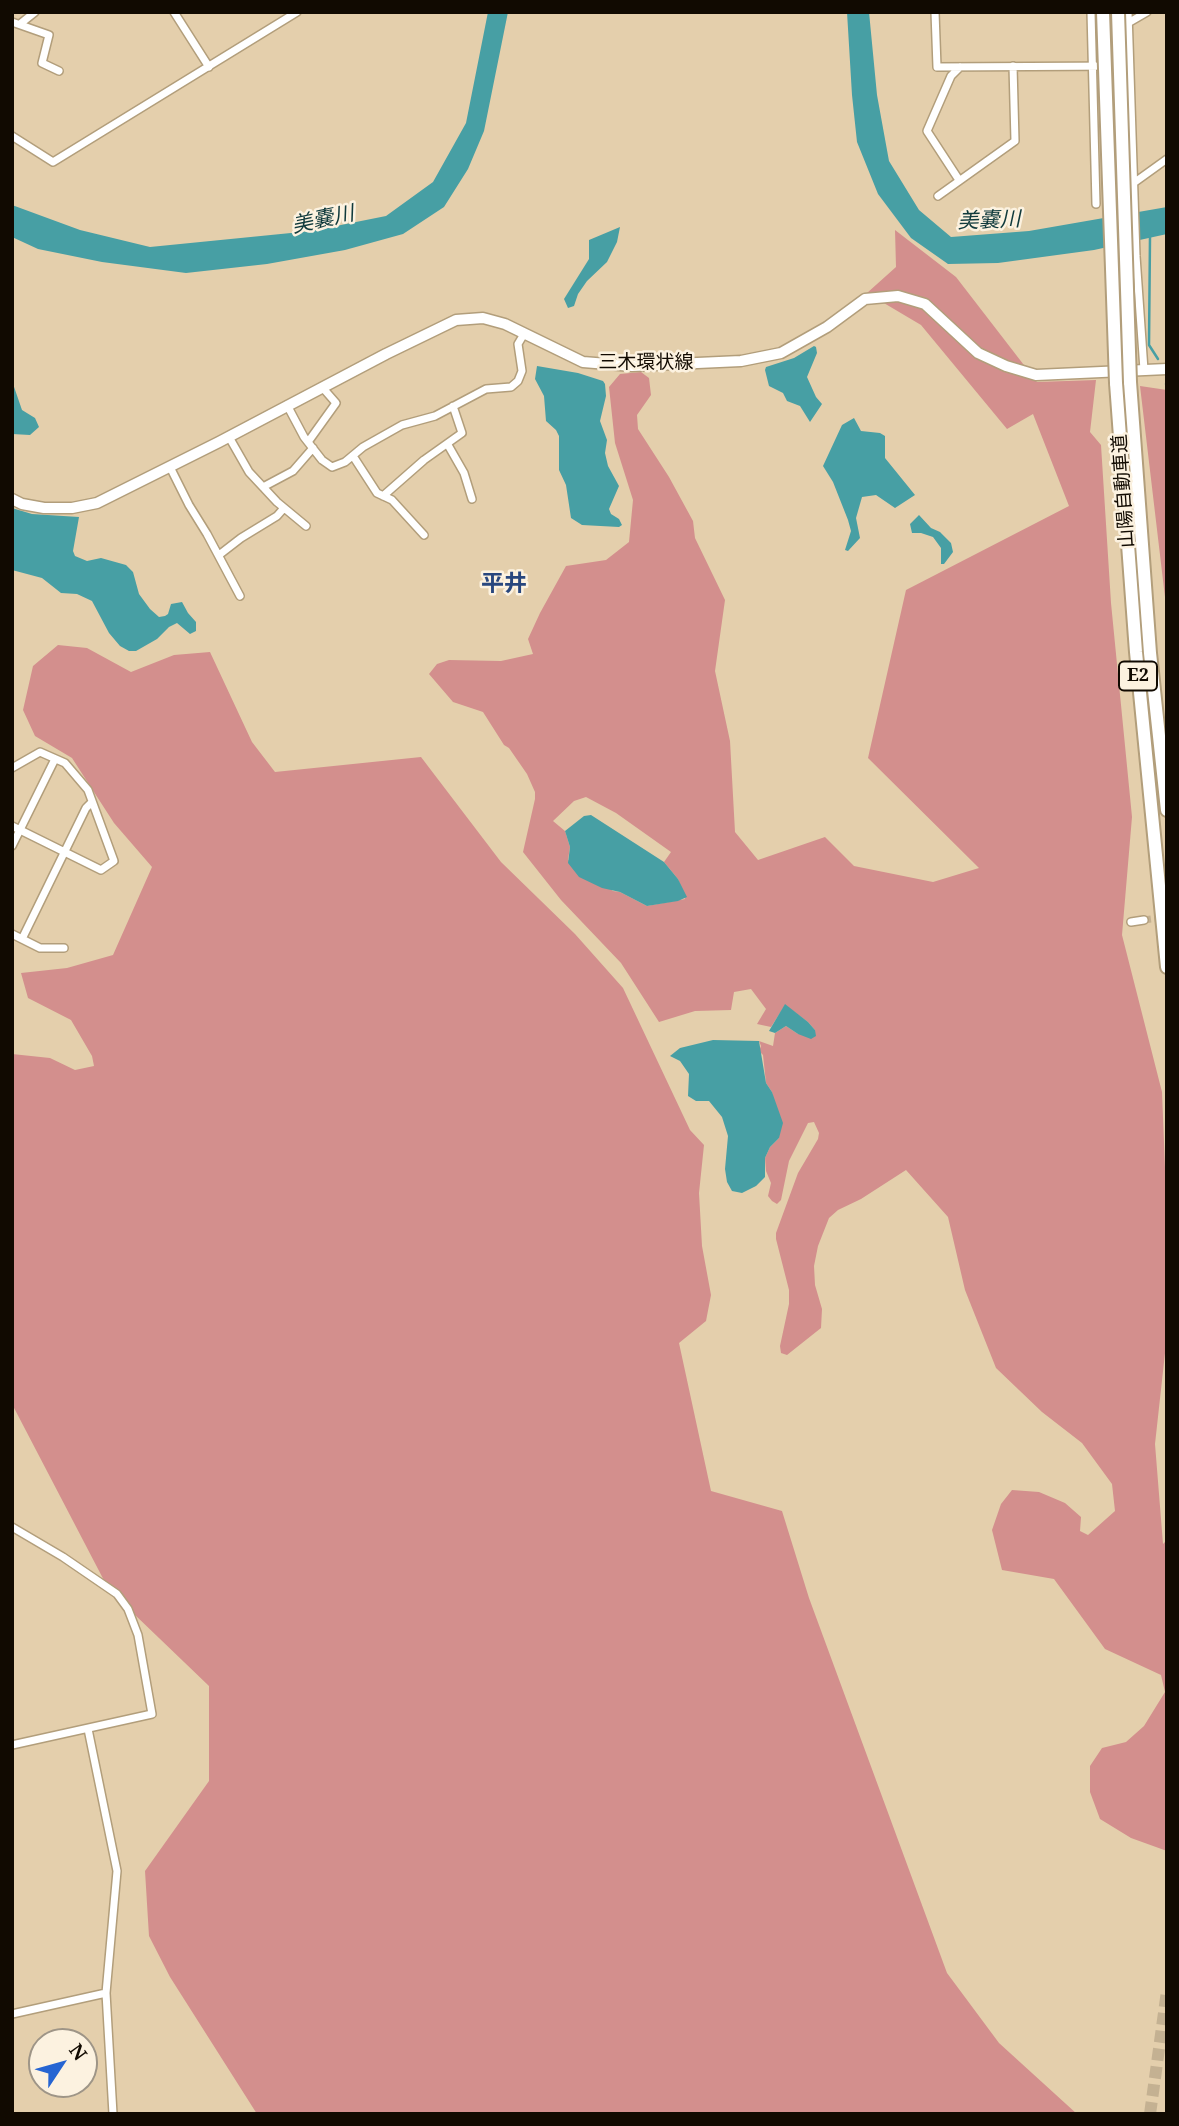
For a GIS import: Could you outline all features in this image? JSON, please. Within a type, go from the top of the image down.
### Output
[{"type":"highway","name":"山陽自動車道","points":[[1103,12],[1115,383],[1136,652],[1167,968]]},
{"type":"highway","name":"山陽自動車道","points":[[1118,12],[1130,382],[1150,653],[1167,810]]},
{"type":"main road","name":"三木環状線","points":[[12,499],[22,504],[44,508],[72,509],[97,503],[456,320],[483,318],[505,324],[583,362],[632,366],[741,361],[781,354],[827,327],[865,299],[898,296],[925,304],[978,353],[1006,366],[1036,375],[1167,369]]},
{"type":"street","points":[[16,23],[35,12]]},
{"type":"street","points":[[174,12],[208,67]]},
{"type":"street","points":[[12,136],[53,162],[297,12]]},
{"type":"street","points":[[935,12],[937,67],[1131,66]]},
{"type":"street","points":[[1091,12],[1096,204]]},
{"type":"street","points":[[1128,12],[1136,256],[1144,370]]},
{"type":"street","points":[[1128,23],[1147,12]]},
{"type":"street","points":[[16,23],[49,35],[42,62],[59,71]]},
{"type":"street","points":[[937,196],[1015,141],[1013,66]]},
{"type":"street","points":[[959,180],[927,131],[951,76],[961,67]]},
{"type":"street","points":[[1135,182],[1167,159]]},
{"type":"street","points":[[287,405],[310,445],[322,460],[332,467],[345,463],[363,447],[401,425],[435,415],[486,389],[511,387],[518,381],[522,371],[517,344],[524,334]]},
{"type":"street","points":[[263,487],[293,471],[310,445],[321,421],[336,403],[321,387]]},
{"type":"street","points":[[383,496],[424,460],[461,433],[453,406]]},
{"type":"street","points":[[229,437],[249,472],[306,526]]},
{"type":"street","points":[[448,444],[464,473],[472,499]]},
{"type":"street","points":[[353,456],[377,493],[392,499],[424,535]]},
{"type":"street","points":[[170,467],[240,596]]},
{"type":"street","points":[[219,555],[277,516],[284,508]]},
{"type":"street","points":[[12,768],[40,751],[65,763],[88,790],[114,861],[101,870],[12,825]]},
{"type":"street","points":[[12,846],[55,759]]},
{"type":"street","points":[[22,939],[86,808],[92,802]]},
{"type":"street","points":[[1131,922],[1144,920]]},
{"type":"street","points":[[12,934],[40,948],[64,948]]},
{"type":"street","points":[[12,1527],[63,1557],[117,1594],[128,1609],[138,1634],[152,1714],[12,1745]]},
{"type":"street","points":[[88,1728],[117,1871],[106,1993],[113,2114]]},
{"type":"street","points":[[12,2014],[106,1993]]},
{"type":"shaded area","points":[[895,230],[956,277],[1037,382],[1096,380],[1090,432],[1101,445],[1111,603],[1132,817],[1122,935],[1162,1092],[1167,1218],[1167,1335],[1155,1444],[1163,1544],[1167,1540],[1167,1851],[1131,1838],[1100,1819],[1090,1792],[1090,1766],[1102,1748],[1126,1742],[1144,1726],[1165,1692],[1161,1675],[1105,1649],[1054,1579],[1002,1570],[992,1530],[1001,1504],[1012,1490],[1039,1492],[1065,1503],[1081,1517],[1080,1531],[1088,1535],[1115,1511],[1112,1484],[1082,1443],[1042,1412],[996,1368],[965,1290],[948,1217],[906,1170],[861,1199],[838,1210],[829,1218],[818,1246],[814,1266],[815,1285],[822,1309],[821,1328],[787,1355],[781,1353],[789,1290],[776,1233],[798,1173],[819,1133],[814,1122],[808,1123],[789,1161],[781,1200],[777,1204],[772,1201],[768,1196],[771,1183],[765,1158],[770,1147],[779,1138],[772,1092],[766,1083],[759,1041],[773,1046],[775,1033],[786,1026],[798,1034],[815,1030],[785,1005],[771,1027],[757,1024],[766,1009],[751,989],[734,992],[731,1010],[695,1011],[659,1022],[621,963],[561,900],[523,852],[535,799],[535,792],[527,774],[483,712],[453,702],[429,674],[437,664],[449,660],[501,661],[533,654],[528,639],[566,566],[606,560],[629,542],[633,500],[615,443],[609,387],[620,374],[641,372],[649,378],[651,395],[637,415],[638,429],[693,521],[695,538],[725,600],[715,671],[730,741],[735,832],[758,860],[825,837],[854,866],[933,882],[979,868],[868,758],[906,590],[1069,506],[1033,414],[1007,429],[921,325],[867,293],[896,267]],"holes":[[[586,797],[616,813],[671,852],[664,862],[678,879],[685,899],[647,906],[613,891],[568,860],[570,847],[565,831],[553,821],[574,801]]]},
{"type":"shaded area","points":[[1140,386],[1167,390],[1167,614]]},
{"type":"shaded area","points":[[58,645],[87,648],[131,672],[174,655],[210,652],[252,742],[275,772],[421,757],[501,862],[575,934],[623,988],[690,1130],[704,1145],[699,1193],[702,1246],[711,1295],[706,1321],[679,1343],[711,1491],[782,1511],[809,1598],[947,1973],[999,2043],[1077,2114],[257,2114],[170,1977],[149,1936],[145,1871],[209,1781],[209,1686],[109,1590],[12,1404],[12,1054],[50,1058],[75,1070],[94,1066],[92,1056],[71,1020],[28,998],[21,973],[67,968],[113,955],[152,867],[114,823],[72,758],[35,736],[23,710],[33,666]]},
{"type":"water","points":[[488,12],[508,12],[484,131],[468,169],[444,207],[403,234],[345,250],[267,264],[186,273],[102,262],[38,249],[12,237],[12,205],[80,230],[150,247],[311,231],[386,216],[433,182],[466,123]]},
{"type":"water","points":[[847,12],[869,12],[877,95],[889,161],[919,210],[951,237],[1029,231],[1167,207],[1167,234],[1094,250],[998,263],[948,264],[911,238],[878,194],[857,142]]},
{"type":"water","points":[[620,227],[617,242],[607,262],[587,281],[574,306],[568,308],[564,299],[589,259],[589,240]]},
{"type":"water","points":[[814,346],[817,353],[807,377],[822,404],[810,422],[800,406],[787,401],[783,393],[769,386],[765,370],[766,367],[794,358]]},
{"type":"water","points":[[537,366],[578,373],[605,384],[606,396],[600,421],[607,440],[605,453],[608,466],[619,486],[609,509],[611,514],[619,519],[622,525],[619,527],[582,525],[571,518],[566,485],[559,470],[559,436],[546,421],[544,396],[535,379]]},
{"type":"water","points":[[12,381],[22,410],[35,418],[39,427],[30,435],[12,434]]},
{"type":"water","points":[[854,418],[861,431],[885,436],[885,458],[915,495],[895,508],[876,495],[862,497],[856,518],[860,538],[848,551],[845,550],[851,531],[848,520],[833,482],[823,466],[842,425]]},
{"type":"water","points":[[12,508],[32,514],[79,517],[73,551],[75,556],[87,561],[101,558],[126,565],[133,572],[139,594],[150,609],[159,617],[165,616],[171,604],[182,602],[196,622],[196,631],[190,634],[177,623],[136,651],[120,646],[109,633],[92,601],[77,594],[61,593],[42,578],[12,570]]},
{"type":"water","points":[[919,515],[951,543],[953,552],[944,564],[941,564],[941,548],[933,537],[912,533],[910,524]]},
{"type":"water","points":[[591,815],[664,862],[678,879],[687,897],[647,906],[620,892],[602,888],[579,877],[568,863],[570,847],[565,831],[584,816]]},
{"type":"water","points":[[785,1004],[808,1022],[815,1030],[816,1036],[811,1039],[786,1026],[775,1033],[769,1031]]},
{"type":"water","points":[[713,1040],[759,1041],[766,1083],[783,1123],[779,1138],[770,1147],[765,1158],[765,1177],[756,1186],[742,1193],[732,1191],[727,1182],[725,1169],[728,1136],[722,1117],[709,1101],[696,1101],[688,1096],[689,1074],[680,1061],[670,1056],[680,1048]]},
{"type":"waterway","points":[[1150,236],[1149,345],[1158,359]]},
{"type":"tunnel","points":[[1144,920],[1165,917]]},
{"type":"tunnel","points":[[1150,2114],[1167,1991]]},
{"type":"district","name":"平井","points":[[504,584]]},
{"type":"water label","name":"美嚢川","points":[[323,220]]},
{"type":"water label","name":"美嚢川","points":[[989,221]]}]
